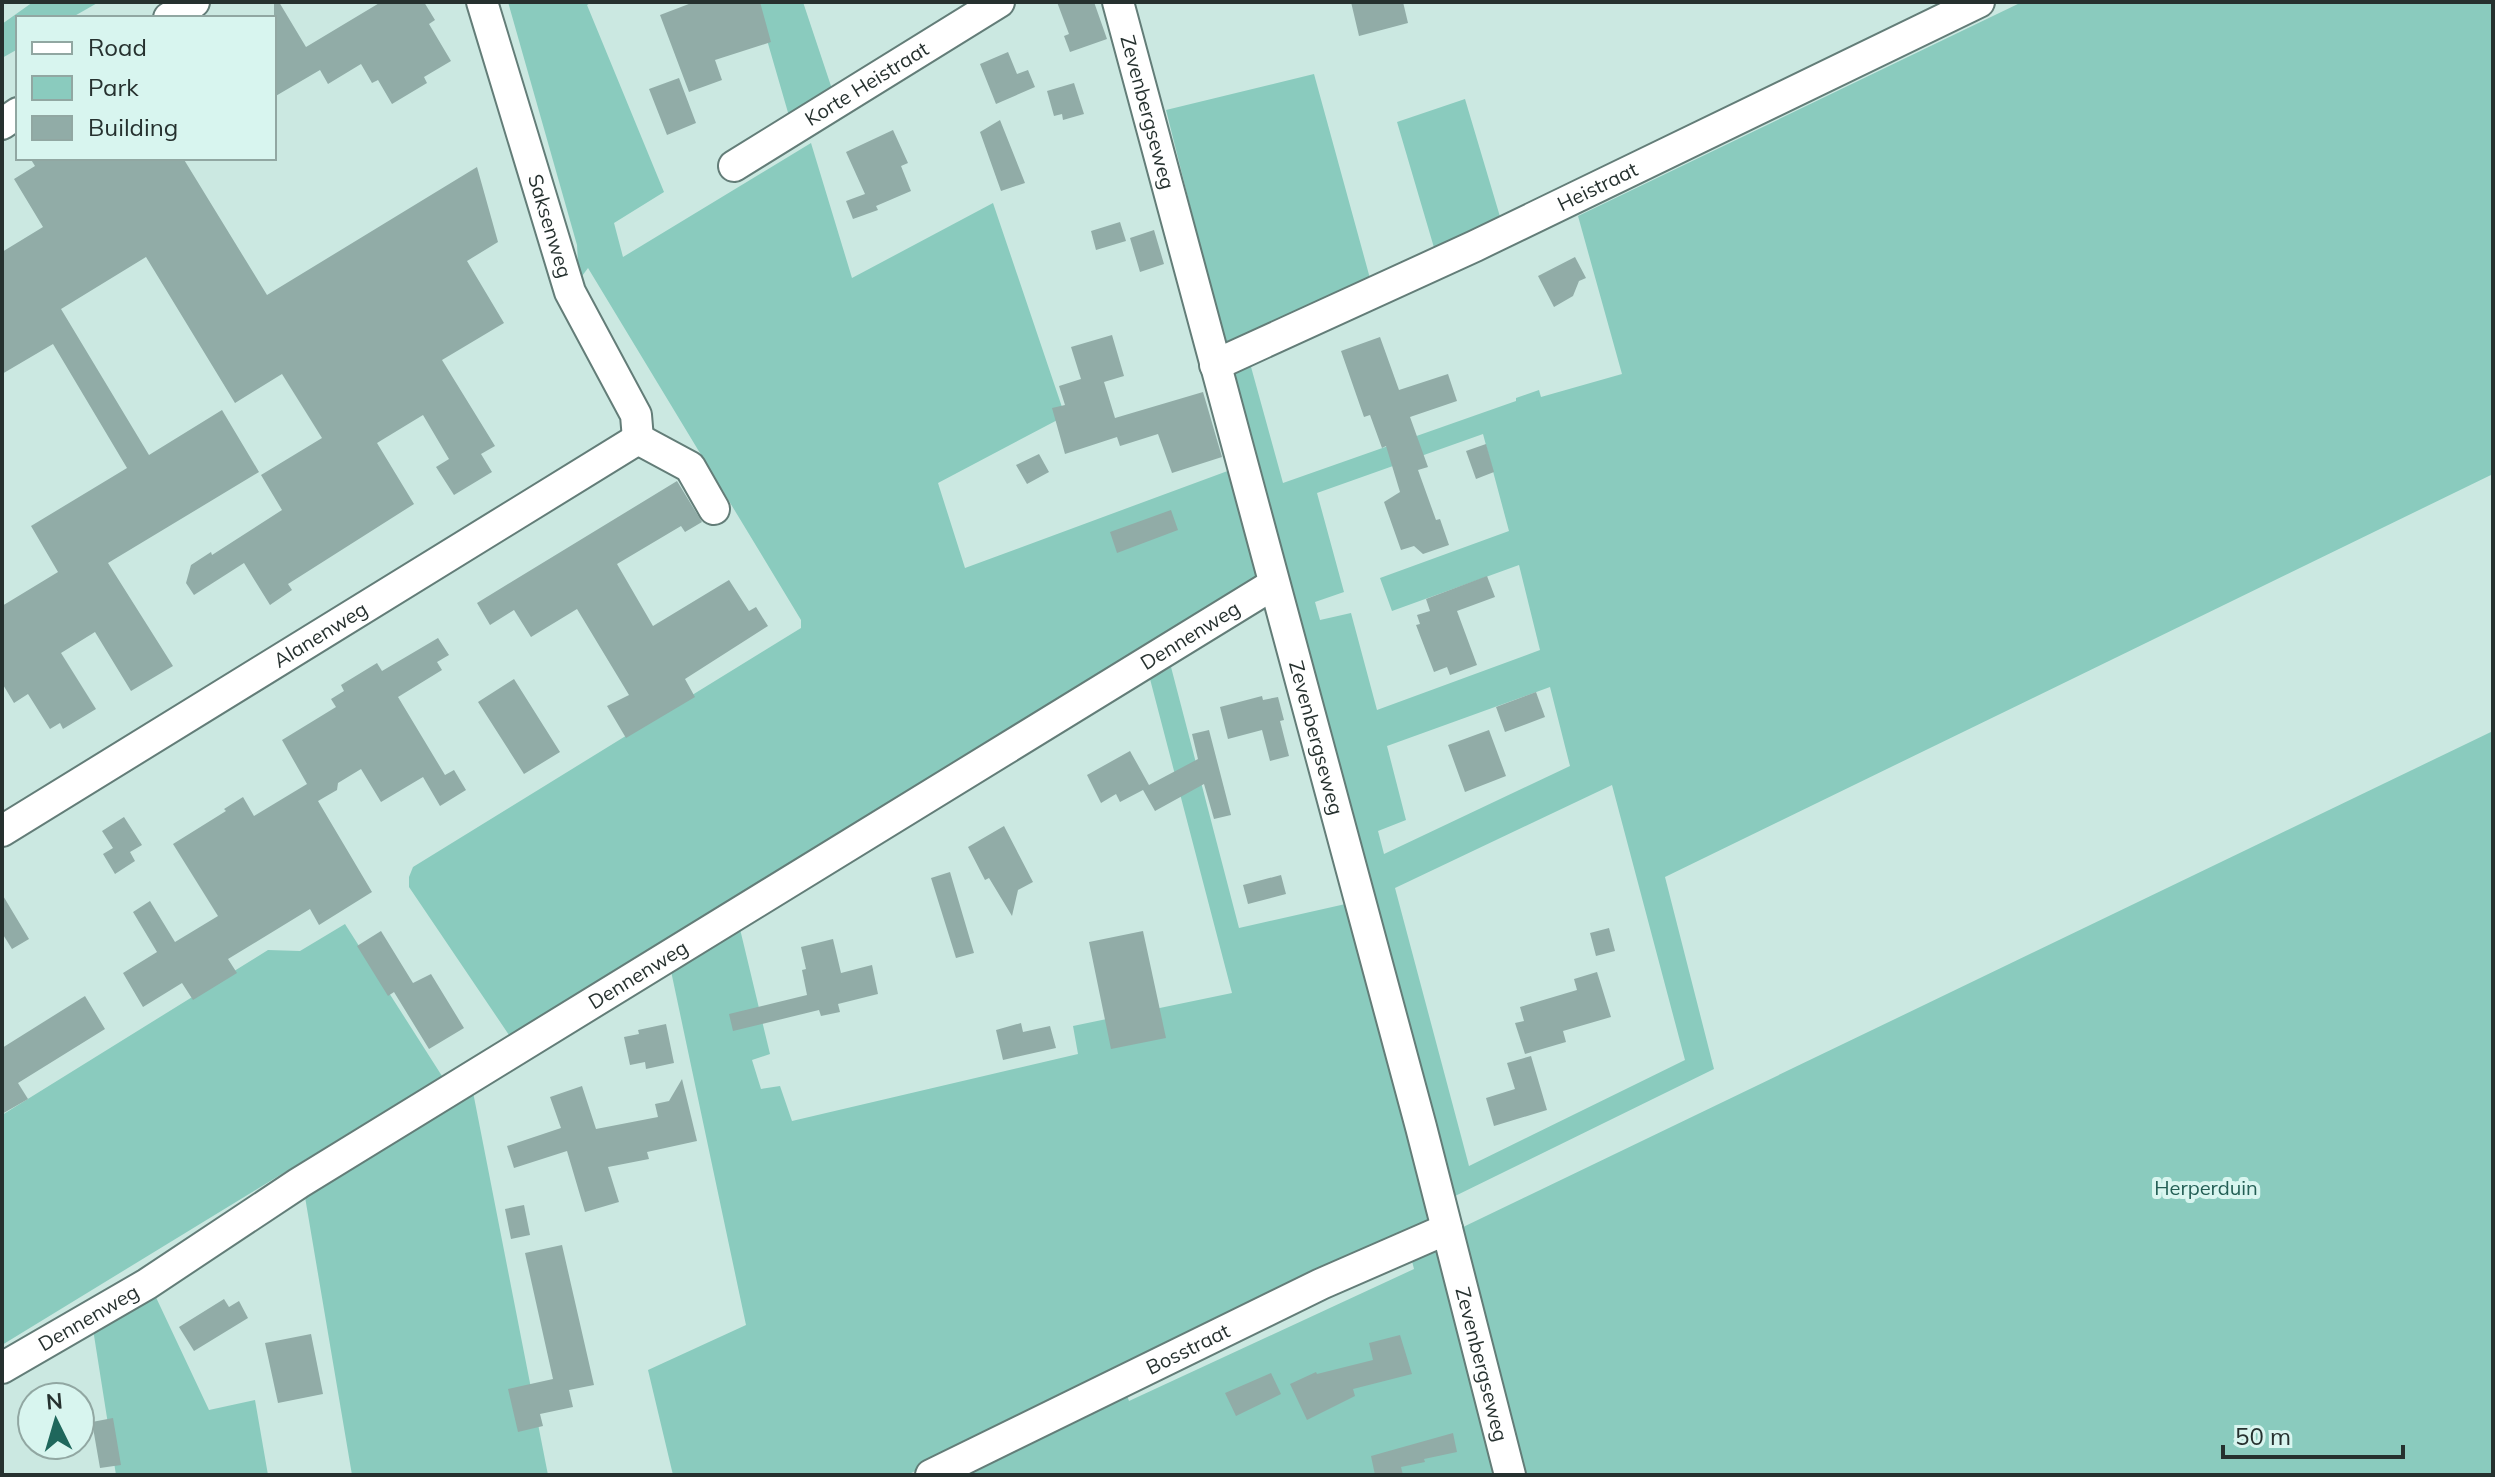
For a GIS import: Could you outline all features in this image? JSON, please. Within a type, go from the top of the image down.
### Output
[{"type":"street","points":[[172,16],[194,2]]},
{"type":"street","name":"Saksenweg","points":[[482,2],[570,292],[636,415],[638,439]]},
{"type":"street","name":"Korte Heistraat","points":[[734,166],[999,2]]},
{"type":"street","name":"Zevenbergseweg","points":[[1118,2],[1510,1475]]},
{"type":"street","name":"Heistraat","points":[[1215,365],[1475,246],[1979,2]]},
{"type":"street","points":[[638,439],[690,467],[714,509]]},
{"type":"street","name":"Alanenweg","points":[[2,831],[638,439]]},
{"type":"street","name":"Dennenweg","points":[[2,1368],[147,1284],[299,1183],[1274,584]]},
{"type":"street","name":"Bosstraat","points":[[931,1475],[1321,1284],[1447,1229]]},
{"type":"green space","points":[[33,2],[99,2],[74,16],[16,16],[16,50],[2,58],[2,24]]},
{"type":"green space","points":[[508,2],[592,2],[587,5],[664,192],[614,223],[623,257],[811,143],[852,278],[993,203],[1065,416],[938,483],[965,568],[1233,469],[1262,579],[509,1035],[409,887],[413,867],[801,628],[801,620],[588,268],[579,280],[577,245]]},
{"type":"green space","points":[[756,2],[803,2],[832,89],[789,116]]},
{"type":"green space","points":[[2022,2],[2493,2],[2493,474],[1665,877],[1714,1069],[1451,1198],[1227,366],[1248,356],[1283,483],[1516,401],[1516,398],[1539,390],[1541,397],[1622,374],[1578,216]],"holes":[[[1483,434],[1509,531],[1380,578],[1392,611],[1519,565],[1540,650],[1377,710],[1351,613],[1320,620],[1315,602],[1344,592],[1317,493]],[[1550,687],[1570,766],[1384,854],[1378,831],[1406,820],[1387,746]],[[1612,785],[1685,1060],[1469,1166],[1395,888]]]},
{"type":"green space","points":[[1314,74],[1371,282],[1225,345],[1166,110]]},
{"type":"green space","points":[[1465,99],[1501,220],[1435,251],[1397,122]]},
{"type":"green space","points":[[1171,667],[1239,928],[1350,903],[1434,1222],[907,1475],[673,1475],[648,1370],[746,1325],[671,971],[740,929],[770,1054],[752,1060],[761,1089],[780,1086],[792,1121],[1078,1054],[1073,1026],[1232,993],[1150,679]]},
{"type":"green space","name":"Herperduin","points":[[2493,731],[2493,1475],[958,1475],[1126,1393],[1129,1401],[1414,1269],[1411,1257],[1459,1229]]},
{"type":"green space","points":[[345,924],[442,1076],[2,1345],[2,1115],[268,950],[300,951]]},
{"type":"green space","points":[[473,1092],[548,1475],[352,1475],[305,1197]]},
{"type":"green space","points":[[153,1291],[209,1410],[255,1400],[268,1475],[116,1475],[93,1329]]},
{"type":"building","points":[[274,2],[279,2],[306,47],[381,2],[424,2],[435,20],[429,24],[451,61],[424,77],[427,83],[392,104],[378,80],[372,83],[361,64],[328,84],[320,70],[276,96]]},
{"type":"building","points":[[694,2],[760,2],[771,42],[715,60],[722,80],[689,92],[660,15]]},
{"type":"building","points":[[1057,2],[1094,2],[1107,39],[1070,52],[1064,36],[1069,34]]},
{"type":"building","points":[[1351,2],[1403,2],[1408,23],[1359,36]]},
{"type":"building","points":[[1008,52],[1017,74],[1028,70],[1035,87],[996,104],[980,64]]},
{"type":"building","points":[[679,78],[696,123],[667,135],[649,89]]},
{"type":"building","points":[[1074,83],[1084,114],[1063,120],[1062,114],[1054,116],[1047,91]]},
{"type":"building","points":[[1000,120],[1025,183],[1001,191],[980,132]]},
{"type":"building","points":[[893,130],[908,163],[901,166],[911,191],[876,206],[878,210],[853,219],[846,201],[865,194],[846,152]]},
{"type":"building","points":[[31,160],[184,160],[267,295],[477,167],[498,242],[467,261],[504,323],[442,360],[495,446],[481,454],[492,472],[454,495],[436,467],[449,459],[423,415],[377,443],[414,504],[288,584],[292,590],[270,605],[244,563],[194,595],[186,583],[191,565],[282,510],[261,475],[322,438],[282,374],[235,403],[146,257],[61,309],[149,455],[222,410],[259,472],[108,563],[173,666],[131,691],[95,632],[61,653],[96,709],[63,729],[60,723],[50,729],[28,694],[14,703],[2,683],[2,606],[58,572],[31,526],[127,468],[53,344],[2,374],[2,252],[43,227],[14,179],[35,166]]},
{"type":"building","points":[[1120,222],[1126,241],[1096,250],[1091,231]]},
{"type":"building","points":[[1154,230],[1164,264],[1140,272],[1130,238]]},
{"type":"building","points":[[1575,257],[1586,278],[1579,281],[1573,296],[1554,307],[1538,276]]},
{"type":"building","points":[[1112,335],[1124,376],[1104,382],[1115,418],[1203,392],[1222,457],[1172,473],[1158,434],[1120,446],[1117,437],[1065,454],[1052,408],[1065,405],[1059,386],[1081,379],[1071,347]]},
{"type":"building","points":[[1380,337],[1399,390],[1448,374],[1457,401],[1410,417],[1428,467],[1418,470],[1436,520],[1440,519],[1449,545],[1423,554],[1414,546],[1401,550],[1384,502],[1400,492],[1386,446],[1382,448],[1370,415],[1364,417],[1341,351]]},
{"type":"building","points":[[1486,444],[1494,472],[1476,479],[1466,451]]},
{"type":"building","points":[[1039,454],[1049,472],[1027,484],[1016,465]]},
{"type":"building","points":[[677,481],[702,522],[685,532],[681,526],[617,564],[653,626],[729,580],[749,611],[756,607],[768,626],[685,679],[695,697],[626,738],[607,706],[629,695],[577,609],[531,637],[514,610],[490,625],[477,603]]},
{"type":"building","points":[[1171,510],[1178,530],[1117,553],[1110,532]]},
{"type":"building","points":[[1487,576],[1495,597],[1457,611],[1477,665],[1450,675],[1447,667],[1434,672],[1416,625],[1420,624],[1417,615],[1430,611],[1426,599]]},
{"type":"building","points":[[438,638],[449,655],[437,662],[442,670],[398,697],[445,775],[454,770],[466,790],[440,806],[423,777],[381,802],[361,769],[338,783],[337,790],[318,801],[372,892],[319,925],[310,909],[228,959],[237,973],[193,1000],[182,983],[143,1007],[123,973],[157,952],[133,912],[150,901],[175,942],[218,916],[173,844],[243,797],[254,816],[307,784],[282,740],[336,707],[331,699],[344,691],[341,685],[377,663],[382,671]]},
{"type":"building","points":[[514,679],[560,752],[524,774],[478,702]]},
{"type":"building","points":[[1536,692],[1545,717],[1505,732],[1496,707]]},
{"type":"building","points":[[1262,696],[1263,700],[1278,697],[1284,720],[1280,721],[1289,756],[1270,761],[1262,730],[1228,739],[1220,707]]},
{"type":"building","points":[[1209,730],[1231,815],[1214,819],[1204,784],[1155,811],[1143,790],[1120,802],[1116,794],[1101,803],[1087,775],[1130,751],[1149,785],[1198,759],[1192,734]]},
{"type":"building","points":[[1489,730],[1506,776],[1465,792],[1448,745]]},
{"type":"building","points":[[124,817],[142,845],[130,852],[135,861],[115,874],[103,854],[113,848],[102,831]]},
{"type":"building","points":[[1004,826],[1033,882],[1018,890],[1012,916],[989,878],[985,880],[968,847]]},
{"type":"building","points":[[950,872],[974,953],[956,958],[931,878]]},
{"type":"building","points":[[1281,875],[1286,894],[1248,904],[1243,885]]},
{"type":"building","points":[[2,894],[29,939],[12,949],[2,933]]},
{"type":"building","points":[[1609,928],[1615,951],[1596,956],[1590,933]]},
{"type":"building","points":[[381,931],[413,983],[431,974],[464,1028],[429,1049],[394,992],[388,996],[357,946]]},
{"type":"building","points":[[1143,931],[1166,1038],[1111,1049],[1089,942]]},
{"type":"building","points":[[833,939],[841,973],[872,965],[878,994],[838,1004],[840,1012],[821,1016],[819,1010],[733,1031],[729,1014],[807,995],[801,947]]},
{"type":"building","points":[[1597,972],[1611,1017],[1563,1031],[1566,1042],[1525,1054],[1515,1023],[1524,1021],[1520,1007],[1577,990],[1574,979]]},
{"type":"building","points":[[85,996],[105,1029],[18,1083],[28,1099],[2,1114],[2,1048]]},
{"type":"building","points":[[1021,1023],[1023,1032],[1050,1026],[1056,1048],[1003,1060],[996,1030]]},
{"type":"building","points":[[666,1024],[674,1063],[646,1069],[645,1062],[630,1065],[624,1037],[639,1034],[638,1030]]},
{"type":"building","points":[[1531,1056],[1547,1110],[1494,1126],[1486,1098],[1515,1089],[1507,1063]]},
{"type":"building","points":[[682,1079],[697,1141],[647,1152],[649,1159],[608,1167],[619,1202],[585,1212],[567,1151],[514,1168],[507,1146],[561,1128],[550,1097],[582,1086],[596,1129],[658,1117],[655,1104],[669,1101]]},
{"type":"building","points":[[524,1205],[530,1235],[511,1239],[505,1209]]},
{"type":"building","points":[[562,1245],[594,1385],[569,1390],[573,1407],[540,1414],[543,1426],[518,1432],[508,1389],[553,1379],[525,1253]]},
{"type":"building","points":[[224,1299],[229,1307],[239,1301],[248,1318],[194,1351],[179,1327]]},
{"type":"building","points":[[311,1334],[323,1394],[278,1403],[265,1343]]},
{"type":"building","points":[[1400,1335],[1412,1374],[1353,1389],[1355,1396],[1307,1420],[1290,1384],[1316,1372],[1373,1360],[1369,1343]]},
{"type":"building","points":[[1271,1373],[1281,1394],[1236,1416],[1225,1393]]},
{"type":"building","points":[[113,1418],[121,1465],[100,1468],[96,1421]]},
{"type":"building","points":[[1453,1433],[1457,1452],[1401,1467],[1403,1475],[1375,1475],[1371,1456]]}]
